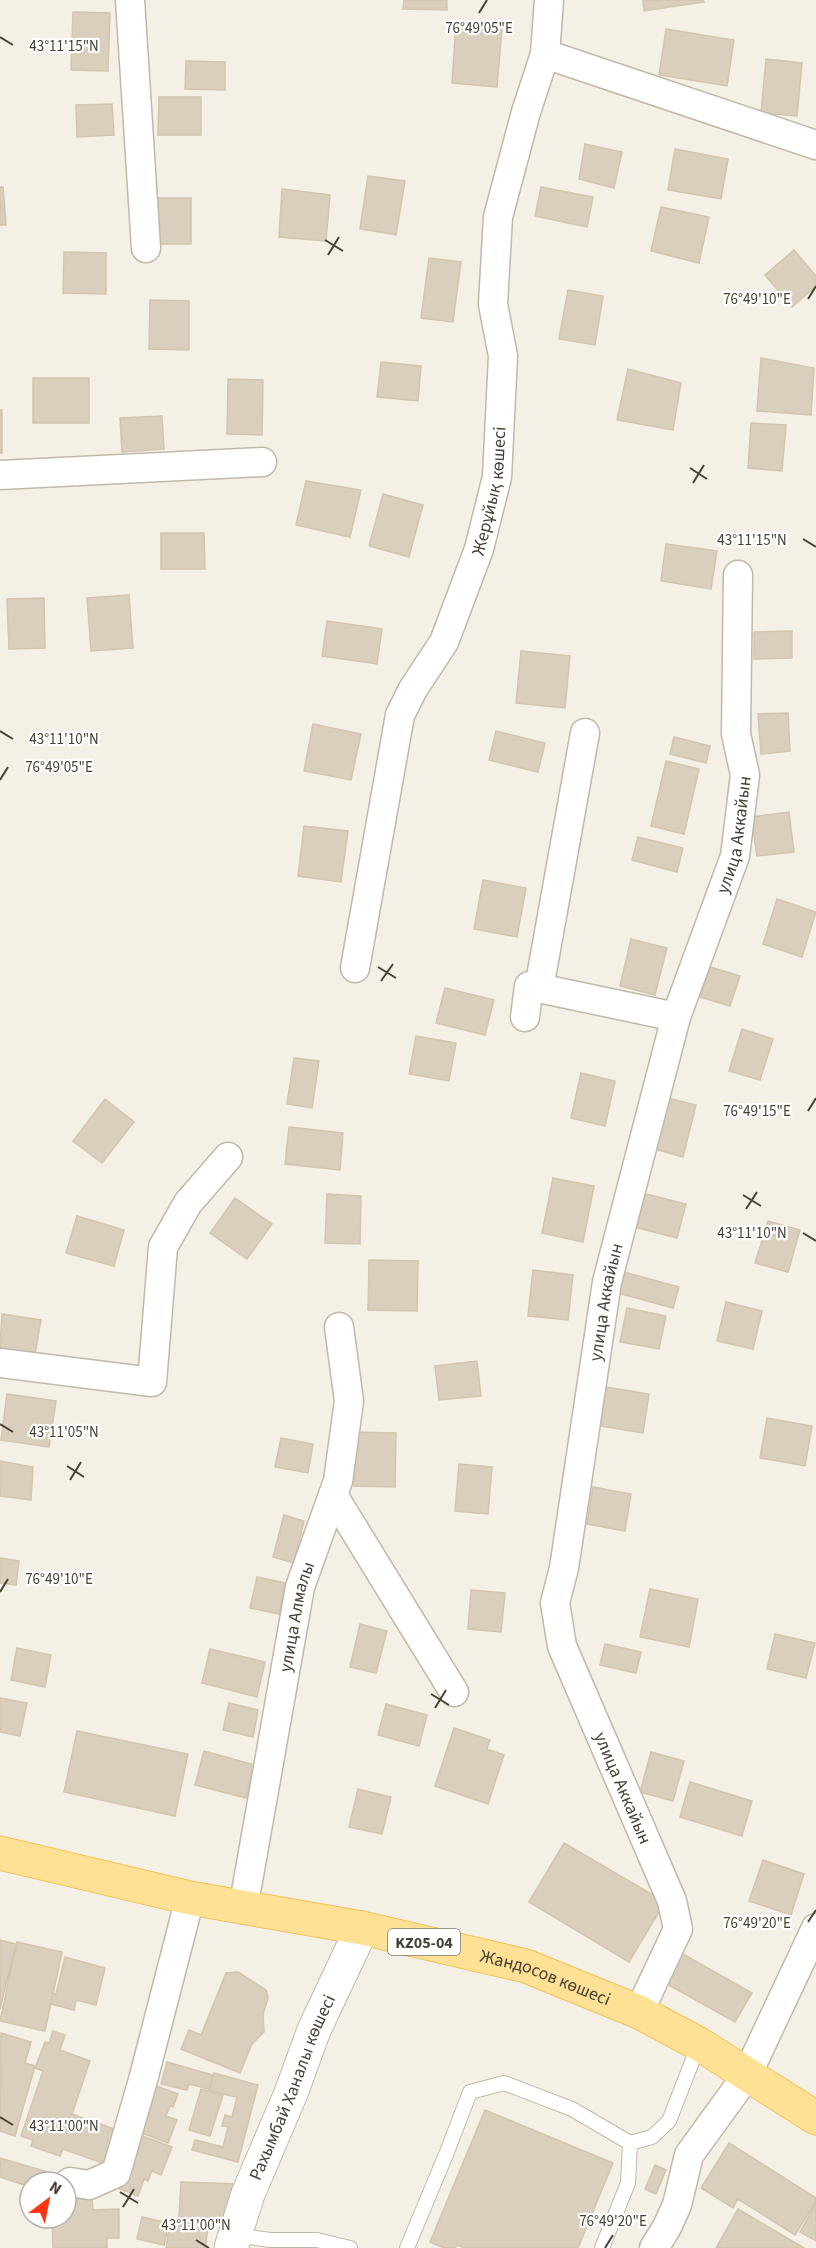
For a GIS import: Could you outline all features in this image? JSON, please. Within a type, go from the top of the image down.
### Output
[{"type":"main road","name":"Жандосов көшесі","points":[[0,1853],[190,1898],[362,1928],[526,1966],[639,2012],[699,2044],[816,2118]]},
{"type":"street","points":[[130,0],[146,248]]},
{"type":"street","name":"Жерұйық көшесі","points":[[355,968],[400,715],[413,689],[444,642],[479,549],[497,477],[503,356],[494,304],[498,217],[526,112],[545,54],[549,0]]},
{"type":"street","points":[[545,54],[816,145]]},
{"type":"street","points":[[0,475],[262,462]]},
{"type":"street","name":"улица Аккайын","points":[[639,2012],[678,1929],[672,1901],[562,1646],[555,1603],[564,1568],[607,1282],[676,1017],[735,856],[745,775],[736,734],[738,574]]},
{"type":"street","points":[[539,988],[585,733]]},
{"type":"street","points":[[525,1017],[529,986],[676,1017]]},
{"type":"street","points":[[0,1363],[152,1382],[163,1247],[188,1203],[228,1157]]},
{"type":"street","name":"улица Алмалы","points":[[243,1909],[300,1587],[338,1480],[349,1401],[339,1327]]},
{"type":"street","points":[[333,1495],[454,1692]]},
{"type":"street","points":[[78,2183],[89,2185],[116,2173],[143,2080],[190,1898]]},
{"type":"street","name":"Рахымбай Ханалы көшесі","points":[[233,2241],[248,2194],[283,2114],[314,2030],[362,1928]]},
{"type":"street","points":[[654,2248],[677,2205],[689,2155],[747,2075],[816,1928]]},
{"type":"lane","points":[[407,2248],[470,2091],[504,2083],[572,2109],[630,2143],[652,2137],[669,2121],[699,2044]]},
{"type":"lane","points":[[602,2248],[628,2183],[630,2143]]},
{"type":"lane","points":[[233,2241],[317,2240],[351,2248]]},
{"type":"building","points":[[404,0],[447,0],[447,10],[403,9]]},
{"type":"building","points":[[643,0],[703,0],[704,2],[644,11]]},
{"type":"building","points":[[73,12],[110,13],[108,71],[71,70]]},
{"type":"building","points":[[456,24],[502,28],[497,87],[452,83]]},
{"type":"building","points":[[666,29],[734,40],[727,86],[659,75]]},
{"type":"building","points":[[766,59],[802,63],[797,116],[761,113]]},
{"type":"building","points":[[186,61],[225,62],[225,90],[185,89]]},
{"type":"building","points":[[159,97],[201,97],[201,135],[158,135]]},
{"type":"building","points":[[112,104],[114,135],[77,137],[76,105]]},
{"type":"building","points":[[585,144],[622,152],[614,188],[579,179]]},
{"type":"building","points":[[675,149],[728,159],[721,199],[668,190]]},
{"type":"building","points":[[368,176],[405,181],[396,235],[360,229]]},
{"type":"building","points":[[0,187],[3,187],[6,225],[0,225]]},
{"type":"building","points":[[541,187],[593,197],[587,227],[535,216]]},
{"type":"building","points":[[282,189],[330,195],[326,241],[279,237]]},
{"type":"building","points":[[157,198],[191,198],[191,244],[157,244]]},
{"type":"building","points":[[661,207],[709,217],[699,263],[651,251]]},
{"type":"building","points":[[794,250],[816,276],[816,286],[792,307],[765,275]]},
{"type":"building","points":[[64,252],[106,253],[106,294],[63,293]]},
{"type":"building","points":[[429,258],[461,262],[453,322],[421,318]]},
{"type":"building","points":[[568,290],[603,296],[595,345],[559,339]]},
{"type":"building","points":[[150,300],[189,301],[189,350],[149,349]]},
{"type":"building","points":[[761,358],[814,368],[811,415],[757,411]]},
{"type":"building","points":[[381,362],[421,366],[418,401],[377,397]]},
{"type":"building","points":[[628,369],[681,383],[673,430],[617,420]]},
{"type":"building","points":[[33,378],[89,378],[89,423],[33,423]]},
{"type":"building","points":[[228,379],[263,380],[262,435],[227,434]]},
{"type":"building","points":[[0,410],[2,410],[2,453],[0,453]]},
{"type":"building","points":[[162,416],[164,449],[122,452],[120,418]]},
{"type":"building","points":[[751,423],[786,425],[782,471],[748,468]]},
{"type":"building","points":[[306,481],[361,490],[350,537],[296,525]]},
{"type":"building","points":[[383,494],[423,505],[409,557],[369,546]]},
{"type":"building","points":[[161,533],[204,533],[205,569],[161,569]]},
{"type":"building","points":[[666,544],[717,551],[711,589],[661,581]]},
{"type":"building","points":[[129,595],[133,648],[91,651],[87,598]]},
{"type":"building","points":[[44,598],[45,648],[9,649],[7,599]]},
{"type":"building","points":[[327,621],[382,629],[377,664],[322,656]]},
{"type":"building","points":[[792,631],[792,658],[754,659],[754,632]]},
{"type":"building","points":[[521,651],[570,656],[565,708],[516,703]]},
{"type":"building","points":[[788,713],[790,751],[761,754],[758,714]]},
{"type":"building","points":[[313,724],[361,734],[351,780],[304,771]]},
{"type":"building","points":[[496,731],[545,743],[538,772],[489,760]]},
{"type":"building","points":[[674,737],[710,746],[706,763],[670,754]]},
{"type":"building","points":[[666,761],[699,769],[684,834],[651,826]]},
{"type":"building","points":[[789,812],[794,852],[757,856],[751,817]]},
{"type":"building","points":[[304,826],[348,831],[341,882],[298,876]]},
{"type":"building","points":[[638,837],[683,848],[677,872],[632,860]]},
{"type":"building","points":[[483,880],[526,888],[517,937],[474,929]]},
{"type":"building","points":[[777,899],[816,912],[802,957],[763,944]]},
{"type":"building","points":[[631,939],[667,948],[655,995],[620,986]]},
{"type":"building","points":[[710,967],[740,976],[730,1006],[700,997]]},
{"type":"building","points":[[445,988],[494,1000],[485,1035],[436,1023]]},
{"type":"building","points":[[742,1029],[773,1039],[760,1080],[729,1071]]},
{"type":"building","points":[[416,1036],[456,1043],[449,1081],[409,1074]]},
{"type":"building","points":[[294,1058],[319,1061],[312,1108],[287,1104]]},
{"type":"building","points":[[581,1073],[615,1081],[605,1126],[571,1118]]},
{"type":"building","points":[[664,1097],[696,1105],[683,1157],[651,1148]]},
{"type":"building","points":[[105,1099],[134,1122],[102,1163],[73,1141]]},
{"type":"building","points":[[289,1127],[343,1133],[340,1170],[285,1164]]},
{"type":"building","points":[[553,1178],[594,1186],[583,1242],[542,1233]]},
{"type":"building","points":[[638,1192],[686,1204],[677,1238],[630,1226]]},
{"type":"building","points":[[327,1194],[361,1196],[360,1244],[325,1243]]},
{"type":"building","points":[[235,1198],[272,1224],[247,1259],[210,1233]]},
{"type":"building","points":[[77,1216],[124,1230],[114,1266],[66,1253]]},
{"type":"building","points":[[768,1221],[800,1230],[788,1272],[755,1263]]},
{"type":"building","points":[[369,1260],[418,1261],[417,1311],[368,1310]]},
{"type":"building","points":[[533,1270],[573,1275],[568,1320],[528,1316]]},
{"type":"building","points":[[620,1271],[679,1287],[673,1308],[614,1292]]},
{"type":"building","points":[[726,1302],[762,1311],[753,1349],[717,1341]]},
{"type":"building","points":[[627,1308],[666,1316],[659,1349],[620,1342]]},
{"type":"building","points":[[2,1314],[41,1320],[35,1355],[0,1349]]},
{"type":"building","points":[[477,1361],[481,1396],[439,1400],[435,1366]]},
{"type":"building","points":[[606,1387],[649,1394],[643,1433],[600,1426]]},
{"type":"building","points":[[7,1394],[56,1401],[49,1447],[1,1440]]},
{"type":"building","points":[[767,1418],[812,1426],[805,1466],[760,1458]]},
{"type":"building","points":[[355,1432],[396,1433],[395,1487],[354,1486]]},
{"type":"building","points":[[281,1438],[313,1444],[308,1473],[275,1467]]},
{"type":"building","points":[[0,1461],[33,1467],[31,1500],[0,1496]]},
{"type":"building","points":[[459,1464],[492,1467],[488,1514],[455,1511]]},
{"type":"building","points":[[593,1487],[631,1494],[625,1531],[587,1524]]},
{"type":"building","points":[[284,1515],[304,1521],[294,1563],[273,1557]]},
{"type":"building","points":[[0,1558],[19,1561],[16,1585],[0,1583]]},
{"type":"building","points":[[257,1577],[286,1583],[279,1614],[250,1608]]},
{"type":"building","points":[[650,1589],[698,1599],[689,1647],[640,1637]]},
{"type":"building","points":[[471,1590],[505,1593],[501,1632],[468,1629]]},
{"type":"building","points":[[360,1624],[387,1631],[376,1673],[350,1667]]},
{"type":"building","points":[[775,1634],[815,1643],[806,1678],[767,1669]]},
{"type":"building","points":[[605,1644],[641,1652],[636,1673],[600,1665]]},
{"type":"building","points":[[17,1648],[51,1655],[45,1687],[11,1680]]},
{"type":"building","points":[[210,1649],[265,1662],[257,1697],[202,1683]]},
{"type":"building","points":[[0,1698],[27,1703],[20,1736],[0,1732]]},
{"type":"building","points":[[229,1703],[258,1710],[253,1737],[223,1730]]},
{"type":"building","points":[[386,1704],[427,1715],[419,1746],[378,1735]]},
{"type":"building","points":[[454,1728],[490,1740],[487,1749],[504,1755],[488,1804],[435,1786]]},
{"type":"building","points":[[77,1731],[188,1754],[175,1816],[64,1792]]},
{"type":"building","points":[[204,1751],[255,1765],[246,1798],[195,1785]]},
{"type":"building","points":[[651,1752],[684,1761],[673,1801],[640,1792]]},
{"type":"building","points":[[690,1782],[752,1801],[742,1836],[680,1817]]},
{"type":"building","points":[[358,1789],[391,1797],[382,1834],[349,1827]]},
{"type":"building","points":[[564,1843],[665,1902],[629,1962],[529,1902]]},
{"type":"building","points":[[763,1860],[804,1874],[791,1915],[749,1901]]},
{"type":"building","points":[[0,1940],[16,1944],[0,2009]]},
{"type":"building","points":[[17,1942],[62,1952],[45,2031],[0,2021]]},
{"type":"building","points":[[681,1953],[752,1993],[735,2022],[665,1983]]},
{"type":"building","points":[[65,1957],[105,1968],[96,2005],[76,2000],[74,2010],[51,2004],[53,1993],[56,1994]]},
{"type":"building","points":[[238,1972],[266,1990],[268,1998],[263,2014],[264,2032],[252,2044],[240,2073],[181,2049],[189,2030],[201,2035],[226,1973]]},
{"type":"building","points":[[53,2031],[65,2035],[60,2050],[90,2061],[72,2114],[120,2131],[108,2165],[63,2149],[60,2156],[31,2146],[33,2140],[21,2136],[43,2071],[35,2068],[45,2042],[49,2043]]},
{"type":"building","points":[[1,2033],[31,2042],[25,2063],[35,2066],[15,2136],[0,2131]]},
{"type":"building","points":[[167,2062],[213,2075],[209,2089],[189,2084],[187,2090],[161,2084]]},
{"type":"building","points":[[214,2073],[258,2085],[238,2162],[192,2150],[195,2140],[223,2147],[228,2127],[222,2126],[225,2115],[232,2117],[237,2097],[209,2091]]},
{"type":"building","points":[[151,2084],[178,2094],[173,2107],[170,2106],[166,2116],[177,2120],[168,2143],[134,2130]]},
{"type":"building","points":[[201,2089],[223,2095],[210,2136],[189,2130]]},
{"type":"building","points":[[485,2110],[613,2163],[578,2248],[464,2248],[457,2245],[455,2248],[444,2248],[430,2242]]},
{"type":"building","points":[[137,2134],[172,2147],[161,2175],[152,2171],[148,2181],[144,2179],[138,2196],[115,2187]]},
{"type":"building","points":[[729,2143],[816,2198],[795,2235],[738,2199],[733,2208],[701,2188]]},
{"type":"building","points":[[0,2158],[41,2170],[18,2170],[18,2183],[0,2177]]},
{"type":"building","points":[[655,2165],[666,2170],[656,2194],[645,2189]]},
{"type":"building","points":[[181,2182],[237,2184],[230,2225],[186,2223],[179,2216]]},
{"type":"building","points":[[78,2199],[92,2199],[93,2210],[119,2209],[119,2238],[107,2238],[107,2248],[53,2248],[52,2230],[78,2230]]},
{"type":"building","points":[[816,2203],[816,2241],[800,2232]]},
{"type":"building","points":[[738,2209],[804,2248],[716,2248]]},
{"type":"building","points":[[142,2217],[169,2223],[164,2245],[137,2239]]},
{"type":"building","points":[[170,2223],[208,2229],[205,2248],[166,2248]]}]
